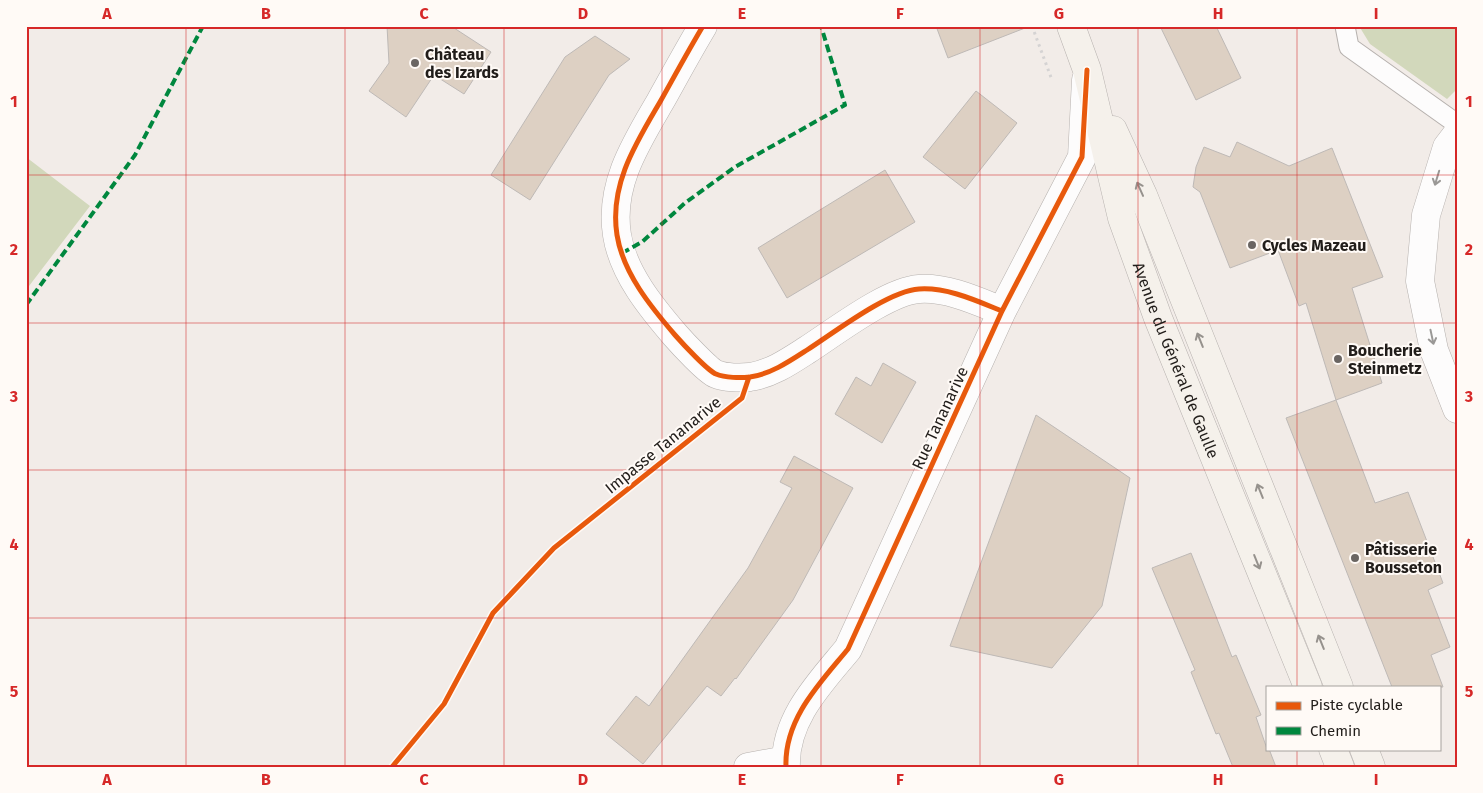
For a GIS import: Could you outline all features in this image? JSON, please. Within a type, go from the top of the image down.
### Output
[{"type":"main road","name":"Avenue du Général de Gaulle","points":[[1071,26],[1087,70],[1122,218],[1158,318],[1308,686]]},
{"type":"main road","points":[[1087,70],[1143,196],[1339,686]]},
{"type":"main road","points":[[1333,750],[1340,767]]},
{"type":"main road","points":[[1364,750],[1371,767]]},
{"type":"street","name":"Impasse Tananarive","points":[[703,26],[636,144],[622,175],[615,214],[622,253],[648,302],[678,338],[716,374],[742,377],[764,374],[785,364],[895,294],[919,288],[942,291],[969,298],[1002,311]]},
{"type":"street","name":"Rue Tananarive","points":[[786,763],[793,728],[814,689],[848,649],[1002,311],[1082,157],[1087,70]]},
{"type":"street","points":[[1457,134],[1447,148],[1426,215],[1420,281],[1434,350],[1457,409]]},
{"type":"street","points":[[748,767],[786,763]]},
{"type":"lane","points":[[1345,26],[1349,47],[1457,124]]},
{"type":"green space","points":[[1359,26],[1457,26],[1457,89],[1447,99],[1370,44]]},
{"type":"green space","points":[[26,157],[90,206],[26,290]]},
{"type":"building","name":"Château des Izards","points":[[387,26],[451,26],[491,52],[464,94],[434,75],[406,117],[369,91],[389,63]]},
{"type":"building","points":[[936,26],[1024,26],[1025,28],[948,58]]},
{"type":"building","points":[[1160,26],[1216,26],[1241,78],[1196,100]]},
{"type":"building","points":[[595,36],[630,59],[609,75],[530,200],[491,175],[565,57]]},
{"type":"building","points":[[976,91],[1017,123],[965,189],[923,157]]},
{"type":"building","points":[[1237,142],[1289,166],[1332,148],[1383,277],[1352,288],[1382,383],[1336,400],[1306,303],[1299,306],[1278,250],[1230,268],[1200,192],[1193,187],[1196,167],[1204,147],[1230,157]]},
{"type":"building","points":[[885,170],[915,222],[787,298],[758,248]]},
{"type":"building","points":[[883,363],[916,382],[882,443],[835,414],[856,377],[871,386]]},
{"type":"building","points":[[1336,400],[1375,503],[1408,492],[1443,583],[1428,590],[1450,647],[1431,655],[1443,687],[1392,686],[1286,418]]},
{"type":"building","points":[[1036,415],[1130,478],[1102,606],[1052,668],[950,646]]},
{"type":"building","points":[[794,456],[853,488],[793,600],[736,679],[721,696],[707,686],[643,764],[606,734],[636,696],[649,706],[748,568],[792,488],[780,482]]},
{"type":"building","points":[[1191,553],[1232,657],[1236,655],[1261,715],[1256,717],[1266,750],[1269,750],[1276,767],[1233,767],[1219,733],[1216,734],[1191,672],[1195,670],[1152,568]]},
{"type":"marked path","points":[[26,305],[135,155],[203,26]]},
{"type":"marked path","points":[[622,253],[642,242],[685,203],[735,167],[845,105],[821,26]]},
{"type":"cycle path","points":[[703,26],[642,133],[626,165],[617,199],[616,217],[620,249],[639,289],[678,339],[701,362],[712,372],[724,376],[746,377],[765,373],[794,358],[877,304],[906,291],[930,289],[951,292],[1002,311]]},
{"type":"cycle path","points":[[786,767],[787,750],[797,718],[816,689],[848,649],[1002,311],[1082,157],[1087,70]]},
{"type":"cycle path","points":[[392,767],[444,704],[493,613],[554,548],[742,398],[749,377]]},
{"type":"place","name":"Château des Izards","points":[[415,63]]},
{"type":"place","name":"Cycles Mazeau","points":[[1252,245]]},
{"type":"place","name":"Boucherie Steinmetz","points":[[1338,359]]},
{"type":"place","name":"Pâtisserie Bousseton","points":[[1355,558]]}]
